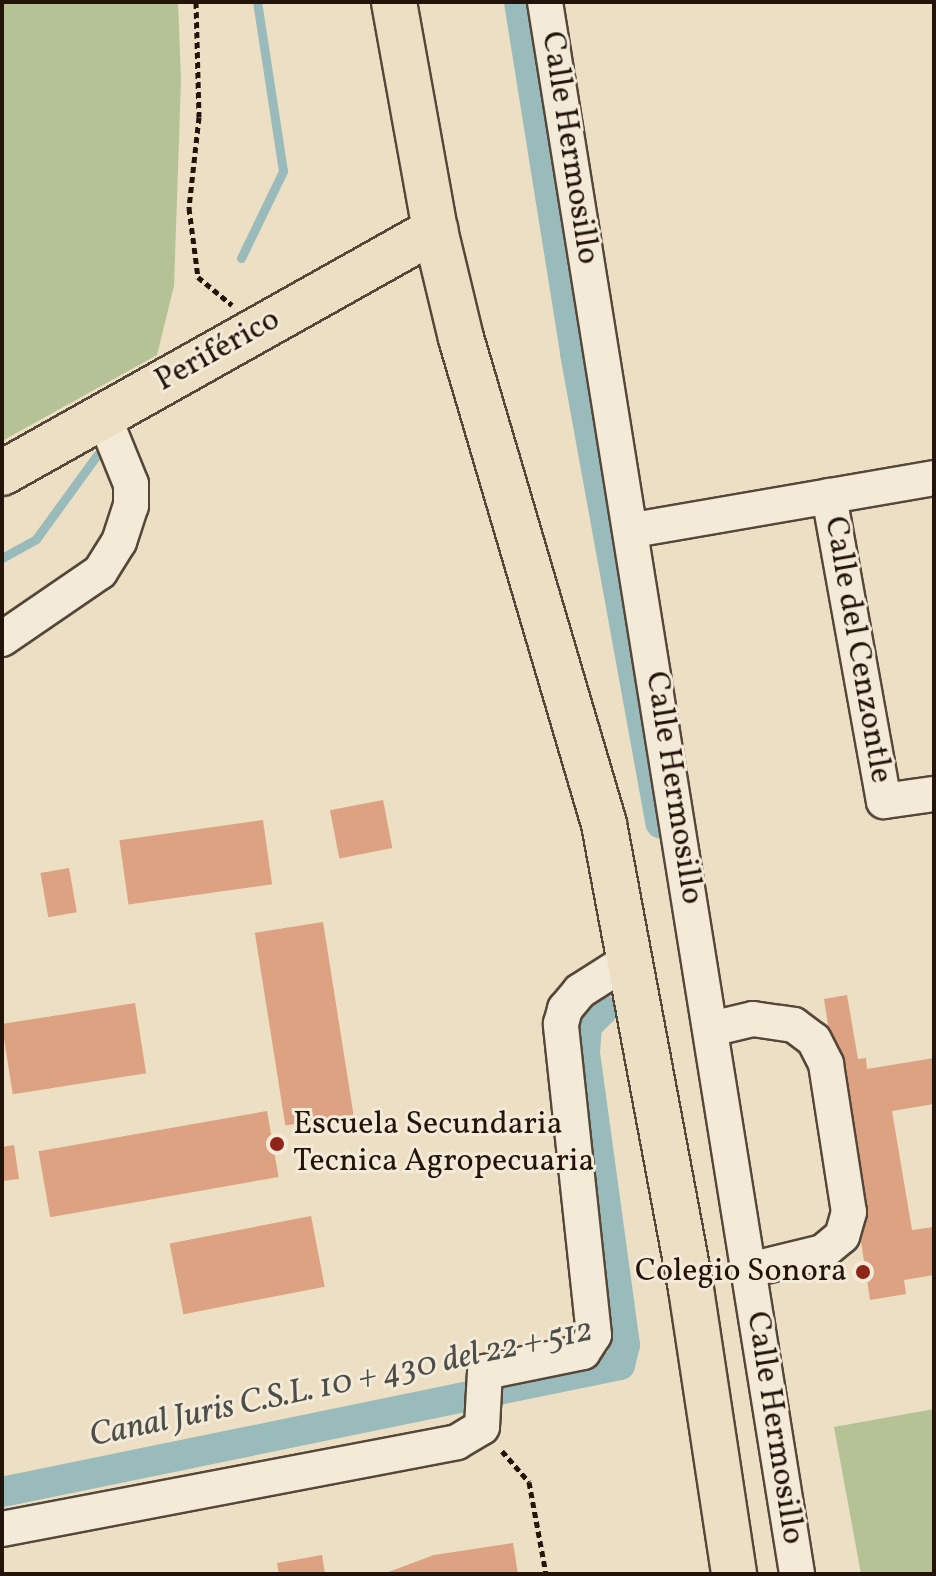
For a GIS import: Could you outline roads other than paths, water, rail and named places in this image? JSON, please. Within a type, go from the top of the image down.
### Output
[{"type":"main road","name":"Calle Hermosillo","points":[[394,2],[435,230],[487,431],[583,741],[632,958],[734,1574]]},
{"type":"main road","name":"Periférico","points":[[2,473],[435,230]]},
{"type":"street","name":"Calle Hermosillo","points":[[545,2],[633,530],[797,1574]]},
{"type":"street","points":[[2,639],[100,572],[119,542],[131,506],[131,484],[103,415]]},
{"type":"street","name":"Calle del Cenzontle","points":[[633,530],[934,478]]},
{"type":"street","name":"Calle del Cenzontle","points":[[829,496],[884,801],[934,794]]},
{"type":"street","points":[[2,1529],[457,1442],[484,1423],[481,1383],[485,1372],[574,1356],[593,1340],[561,1024],[565,1009],[580,991],[632,958]]},
{"type":"street","points":[[711,1029],[753,1019],[794,1025],[814,1040],[829,1078],[849,1212],[842,1236],[823,1252],[749,1270]]},
{"type":"waterway","points":[[241,258],[283,171],[257,2]]},
{"type":"waterway","points":[[519,2],[575,353],[660,823]]},
{"type":"waterway","points":[[2,558],[36,539],[97,455]]},
{"type":"waterway","name":"Canal Juris C.S.L. 10 + 430 del 22 + 512","points":[[2,1492],[620,1365],[625,1345],[585,1053],[587,1026],[603,1010]]},
{"type":"place","name":"Escuela Secundaria Tecnica Agropecuaria","points":[[277,1144]]},
{"type":"place","name":"Colegio Sonora","points":[[863,1272]]}]
